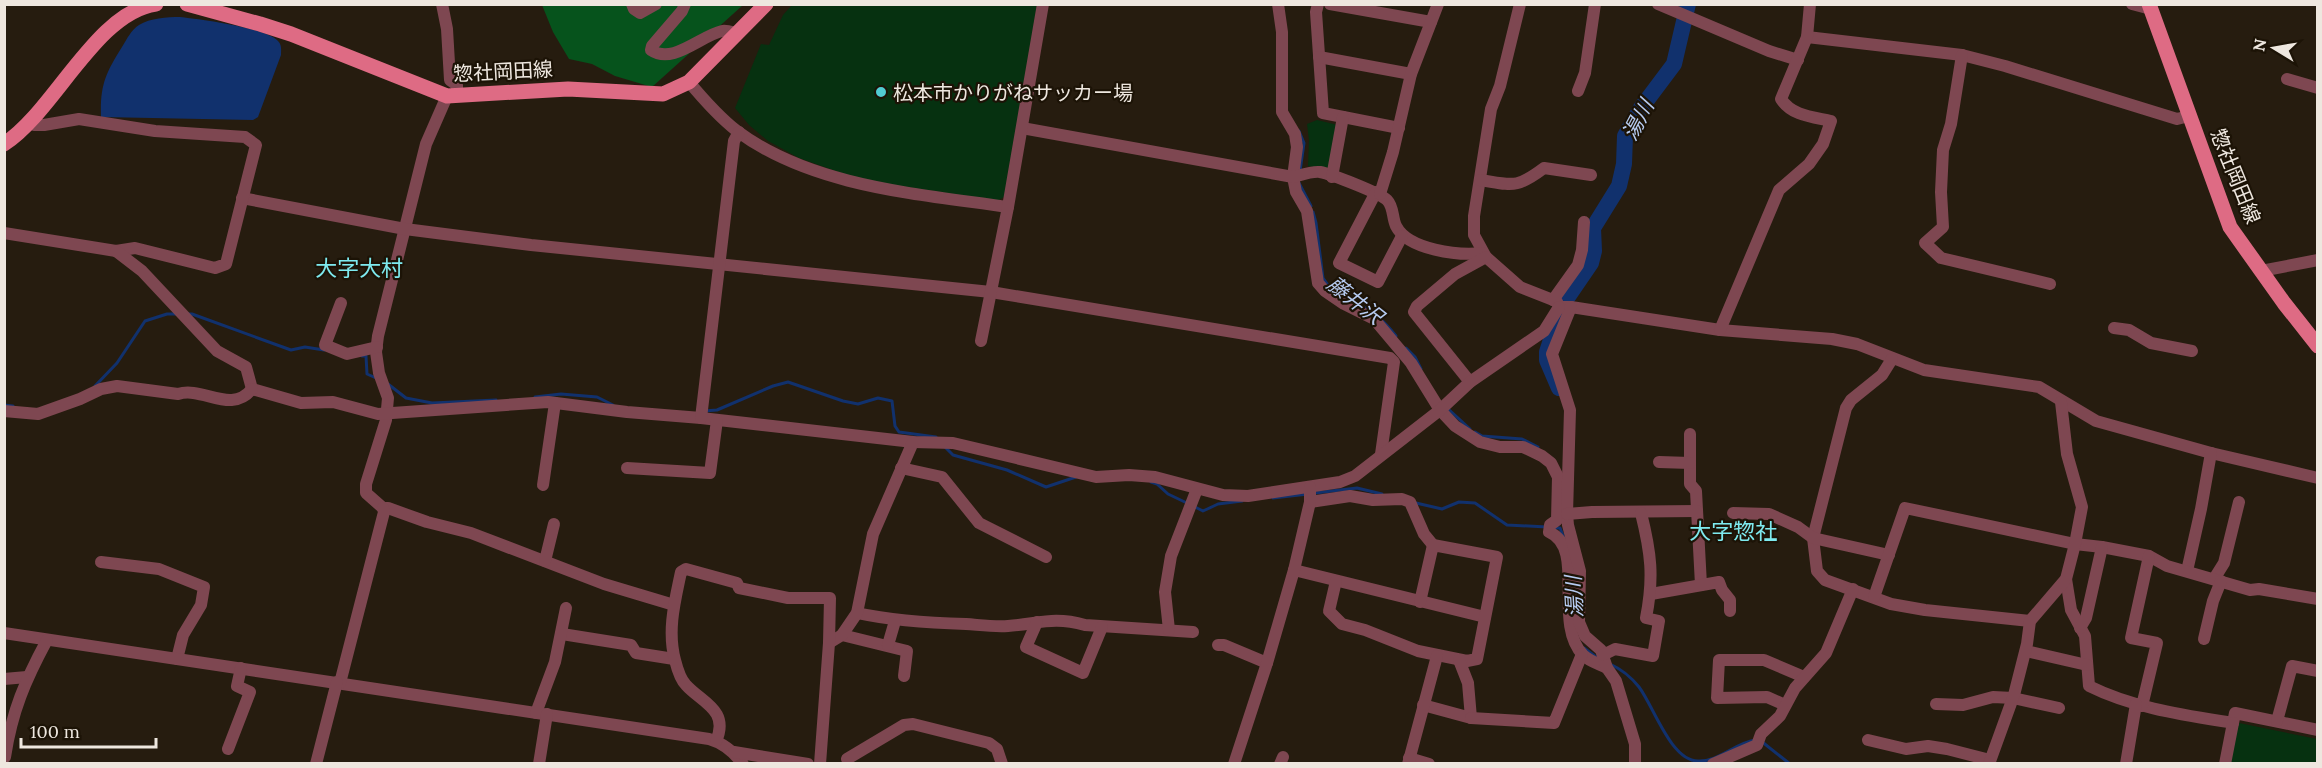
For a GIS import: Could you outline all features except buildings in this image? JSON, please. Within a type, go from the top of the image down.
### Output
[{"type":"main road","points":[[4,144],[30,123],[79,63],[119,21],[134,12],[156,4]]},
{"type":"main road","name":"惣社岡田線","points":[[187,4],[291,34],[452,96],[568,89],[663,94],[688,82],[766,4]]},
{"type":"main road","name":"惣社岡田線","points":[[2150,7],[2230,227],[2261,272],[2318,346]]},
{"type":"street","points":[[442,4],[447,29],[450,80],[457,85],[426,144],[377,347],[379,374],[388,398],[365,489],[366,493],[383,508],[471,533],[604,584],[674,605]]},
{"type":"street","points":[[632,4],[634,9],[640,13],[656,4]]},
{"type":"street","points":[[685,4],[682,11],[652,46],[651,51],[658,55],[670,54],[724,31],[736,33]]},
{"type":"street","points":[[981,341],[1008,207],[1043,4]]},
{"type":"street","points":[[1278,4],[1282,32],[1282,112],[1295,134],[1298,176],[1296,192],[1307,211],[1318,283],[1324,291],[1344,304],[1374,319],[1412,363],[1440,410],[1455,426],[1480,442],[1531,450],[1551,463],[1558,477],[1557,520],[1550,525],[1549,532],[1560,539],[1567,558],[1568,619],[1573,641],[1582,654],[1607,668]]},
{"type":"street","points":[[1318,4],[1316,12],[1323,113],[1399,128]]},
{"type":"street","points":[[1330,4],[1431,22]]},
{"type":"street","points":[[1402,236],[1378,282],[1339,263],[1378,193],[1399,128],[1411,74],[1438,4]]},
{"type":"street","points":[[1520,4],[1500,86],[1491,109],[1474,216],[1474,235],[1485,255],[1520,287],[1561,305],[1720,330],[1832,339],[1857,344],[1924,370],[2039,387],[2096,421],[2211,453],[2318,478]]},
{"type":"street","points":[[1578,91],[1585,73],[1595,4]]},
{"type":"street","points":[[1658,4],[1769,51],[1797,60]]},
{"type":"street","points":[[1720,330],[1779,190],[1809,164],[1823,144],[1831,121],[1793,111],[1781,99],[1807,37],[1810,4]]},
{"type":"street","points":[[2132,4],[2150,7]]},
{"type":"street","points":[[1807,37],[1962,55],[2177,119],[2189,116]]},
{"type":"street","points":[[1962,55],[1951,124],[1943,150],[1941,192],[1943,226],[1925,243],[1941,258],[2050,284]]},
{"type":"street","points":[[1319,57],[1411,74]]},
{"type":"street","points":[[2287,80],[2318,88]]},
{"type":"street","points":[[688,82],[739,132],[799,163],[858,184],[1008,207]]},
{"type":"street","points":[[1332,177],[1343,117]]},
{"type":"street","points":[[4,233],[116,251],[135,248],[215,268],[226,264],[256,145],[245,137],[155,131],[79,119],[44,125],[30,123]]},
{"type":"street","points":[[1022,128],[1298,176],[1320,172],[1378,193],[1390,203],[1395,225],[1402,236],[1418,245],[1435,250],[1485,255]]},
{"type":"street","points":[[701,418],[734,141],[739,132]]},
{"type":"street","points":[[1480,180],[1514,185],[1530,179],[1544,168],[1591,175]]},
{"type":"street","points":[[242,198],[405,229],[531,245],[991,292],[1390,358],[1394,362],[1381,454]]},
{"type":"street","points":[[252,389],[301,403],[333,402],[378,414],[555,403],[913,442],[953,443],[1096,477],[1129,475],[1155,477],[1222,495],[1248,496],[1340,482],[1355,476],[1440,410],[1470,382],[1544,331],[1561,305],[1578,265],[1582,250],[1584,222]]},
{"type":"street","points":[[116,251],[142,271],[217,351],[246,367],[252,389]]},
{"type":"street","points":[[1470,382],[1414,312],[1417,306],[1455,274],[1485,255]]},
{"type":"street","points":[[2261,272],[2318,260]]},
{"type":"street","points":[[341,303],[325,345],[347,354],[377,347]]},
{"type":"street","points":[[1561,305],[1552,354],[1568,396],[1570,410],[1567,514],[1580,570],[1579,622],[1585,636],[1601,650],[1607,668],[1616,681],[1635,744],[1635,764]]},
{"type":"street","points":[[2114,328],[2129,330],[2151,343],[2192,351]]},
{"type":"street","points":[[1892,358],[1882,375],[1851,400],[1846,408],[1813,538],[1817,571],[1825,580],[1891,604],[1925,610],[2030,621]]},
{"type":"street","points":[[4,411],[38,414],[102,389],[117,386],[178,394],[187,391],[223,400],[237,400],[246,396],[252,389]]},
{"type":"street","points":[[2061,402],[2067,454],[2082,507],[2066,579],[2071,609],[2085,636],[2089,687],[2139,705],[2233,723]]},
{"type":"street","points":[[543,485],[555,403]]},
{"type":"street","points":[[627,468],[710,473],[717,420]]},
{"type":"street","points":[[1690,434],[1690,484],[1696,491],[1701,585]]},
{"type":"street","points":[[829,643],[843,634],[857,613],[873,534],[913,442]]},
{"type":"street","points":[[2187,571],[2211,453]]},
{"type":"street","points":[[1659,462],[1690,463]]},
{"type":"street","points":[[901,468],[942,477],[979,523],[1046,557]]},
{"type":"street","points":[[1234,764],[1267,663],[1293,570],[1310,502],[1310,487]]},
{"type":"street","points":[[1169,630],[1165,592],[1171,556],[1197,489]]},
{"type":"street","points":[[1310,502],[1350,496],[1373,500],[1402,499],[1410,502],[1424,534],[1433,544],[1497,557],[1477,659],[1467,661],[1418,651],[1365,630],[1342,624],[1329,611],[1336,581]]},
{"type":"street","points":[[2204,639],[2239,502]]},
{"type":"street","points":[[316,764],[382,523],[383,508]]},
{"type":"street","points":[[1874,597],[1905,508],[2075,544],[2149,556],[2167,566],[2250,590],[2259,589],[2318,599]]},
{"type":"street","points":[[1567,514],[1697,512]]},
{"type":"street","points":[[1603,655],[1615,649],[1653,656],[1659,621],[1646,618],[1651,594],[1650,551],[1641,513]]},
{"type":"street","points":[[1733,513],[1769,514],[1798,527],[1813,538],[1888,555]]},
{"type":"street","points":[[545,561],[554,524]]},
{"type":"street","points":[[1420,602],[1433,544]]},
{"type":"street","points":[[2080,628],[2086,618],[2102,547]]},
{"type":"street","points":[[2126,764],[2139,705],[2157,643],[2131,638],[2149,556]]},
{"type":"street","points":[[101,562],[159,569],[204,587],[201,605],[183,635],[177,659]]},
{"type":"street","points":[[716,741],[720,731],[719,723],[711,704],[686,686],[674,659],[671,632],[674,605],[681,572],[686,569],[737,583],[739,588],[788,598],[830,598],[820,764]]},
{"type":"street","points":[[1293,570],[1485,617]]},
{"type":"street","points":[[1868,740],[1906,749],[1928,746],[1947,749],[1990,762],[2013,698],[2026,651],[2030,621],[2066,579]]},
{"type":"street","points":[[1651,594],[1719,582],[1730,600],[1730,611]]},
{"type":"street","points":[[1713,764],[1757,746],[1761,734],[1780,716],[1804,677],[1826,653],[1853,590]]},
{"type":"street","points":[[539,764],[542,713],[562,634],[566,608]]},
{"type":"street","points":[[857,613],[895,621],[1008,626],[1068,620],[1102,627],[1193,632]]},
{"type":"street","points":[[888,645],[895,621]]},
{"type":"street","points":[[1037,622],[1026,647],[1083,673],[1102,627]]},
{"type":"street","points":[[4,633],[716,741],[734,752],[743,764]]},
{"type":"street","points":[[562,634],[631,645],[636,653],[674,659]]},
{"type":"street","points":[[843,634],[907,651],[904,676]]},
{"type":"street","points":[[5,757],[10,723],[27,677],[47,640]]},
{"type":"street","points":[[1218,645],[1224,645],[1267,663]]},
{"type":"street","points":[[2026,651],[2088,665]]},
{"type":"street","points":[[1424,705],[1471,718],[1554,723],[1582,654]]},
{"type":"street","points":[[1429,764],[1408,761],[1437,656]]},
{"type":"street","points":[[1459,660],[1468,683],[1471,718]]},
{"type":"street","points":[[1785,705],[1767,697],[1717,698],[1719,660],[1764,660],[1804,677]]},
{"type":"street","points":[[2277,721],[2292,666],[2318,671]]},
{"type":"street","points":[[228,749],[250,692],[237,686],[241,668]]},
{"type":"street","points":[[4,679],[27,677]]},
{"type":"street","points":[[1936,704],[1963,705],[1993,697],[2013,698],[2058,708]]},
{"type":"street","points":[[2225,764],[2235,713],[2318,729]]},
{"type":"street","points":[[847,759],[904,725],[913,724],[989,743],[997,749],[1002,764]]},
{"type":"street","points":[[734,752],[807,764]]},
{"type":"green space","points":[[542,5],[743,5],[652,87],[615,76],[592,64],[569,59],[553,32]]},
{"type":"green space","name":"松本市かりがねサッカー場","points":[[792,5],[1037,5],[1004,197],[997,201],[861,180],[799,158],[768,141],[749,125],[735,108],[761,44],[769,45],[783,15]]},
{"type":"green space","points":[[1317,120],[1338,125],[1329,170],[1308,166],[1307,124]]},
{"type":"green space","points":[[2239,723],[2317,739],[2317,763],[2230,764]]},
{"type":"water","points":[[180,17],[247,28],[271,36],[279,43],[281,55],[258,117],[253,120],[101,117],[101,97],[105,80],[111,65],[131,32],[148,21]]},
{"type":"waterway","name":"湯川","points":[[1565,301],[1591,263],[1594,251],[1593,228],[1619,186],[1624,164],[1625,136],[1641,108],[1674,64],[1688,4]]},
{"type":"waterway","name":"藤井沢","points":[[1299,131],[1304,143],[1300,171]]},
{"type":"waterway","name":"藤井沢","points":[[1299,183],[1311,206]]},
{"type":"waterway","name":"藤井沢","points":[[1313,212],[1323,278],[1339,294]]},
{"type":"waterway","name":"藤井沢","points":[[1350,300],[1375,315],[1396,336]]},
{"type":"waterway","points":[[95,386],[117,363],[145,321],[167,314],[177,314]]},
{"type":"waterway","points":[[187,314],[291,350],[305,347],[324,350]]},
{"type":"waterway","name":"湯川","points":[[1558,318],[1547,352],[1547,360],[1559,388]]},
{"type":"waterway","name":"藤井沢","points":[[1406,348],[1415,357],[1421,369]]},
{"type":"waterway","points":[[362,356],[366,356],[367,374],[376,378]]},
{"type":"waterway","points":[[704,411],[717,410],[788,382],[858,404],[878,398],[892,401],[895,426],[899,432],[936,437]]},
{"type":"waterway","points":[[388,384],[406,398],[432,403],[496,400]]},
{"type":"waterway","points":[[535,397],[561,394],[597,397],[613,405]]},
{"type":"waterway","points":[[4,405],[13,406]]},
{"type":"waterway","name":"藤井沢","points":[[1446,407],[1470,429]]},
{"type":"waterway","name":"藤井沢","points":[[1475,432],[1482,436],[1522,439],[1538,447]]},
{"type":"waterway","points":[[944,446],[953,455],[1007,470],[1046,487],[1076,477]]},
{"type":"waterway","points":[[1151,482],[1157,484],[1168,494],[1189,504]]},
{"type":"waterway","points":[[1315,493],[1357,488],[1382,494]]},
{"type":"waterway","points":[[1273,498],[1308,494]]},
{"type":"waterway","points":[[1195,507],[1203,511],[1218,504],[1242,501]]},
{"type":"waterway","points":[[1416,503],[1442,509],[1459,502],[1475,503],[1507,525],[1547,527]]},
{"type":"waterway","name":"湯川","points":[[1553,528],[1560,528],[1564,538]]},
{"type":"waterway","name":"湯川","points":[[1584,648],[1596,657]]},
{"type":"waterway","name":"湯川","points":[[1610,664],[1626,674],[1639,687],[1671,743],[1688,759],[1698,761],[1713,759],[1755,740]]},
{"type":"waterway","name":"湯川","points":[[1761,741],[1790,764]]},
{"type":"place","name":"松本市かりがねサッカー場","points":[[881,92]]},
{"type":"district","name":"大字大村","points":[[359,268]]},
{"type":"district","name":"大字惣社","points":[[1733,531]]}]
